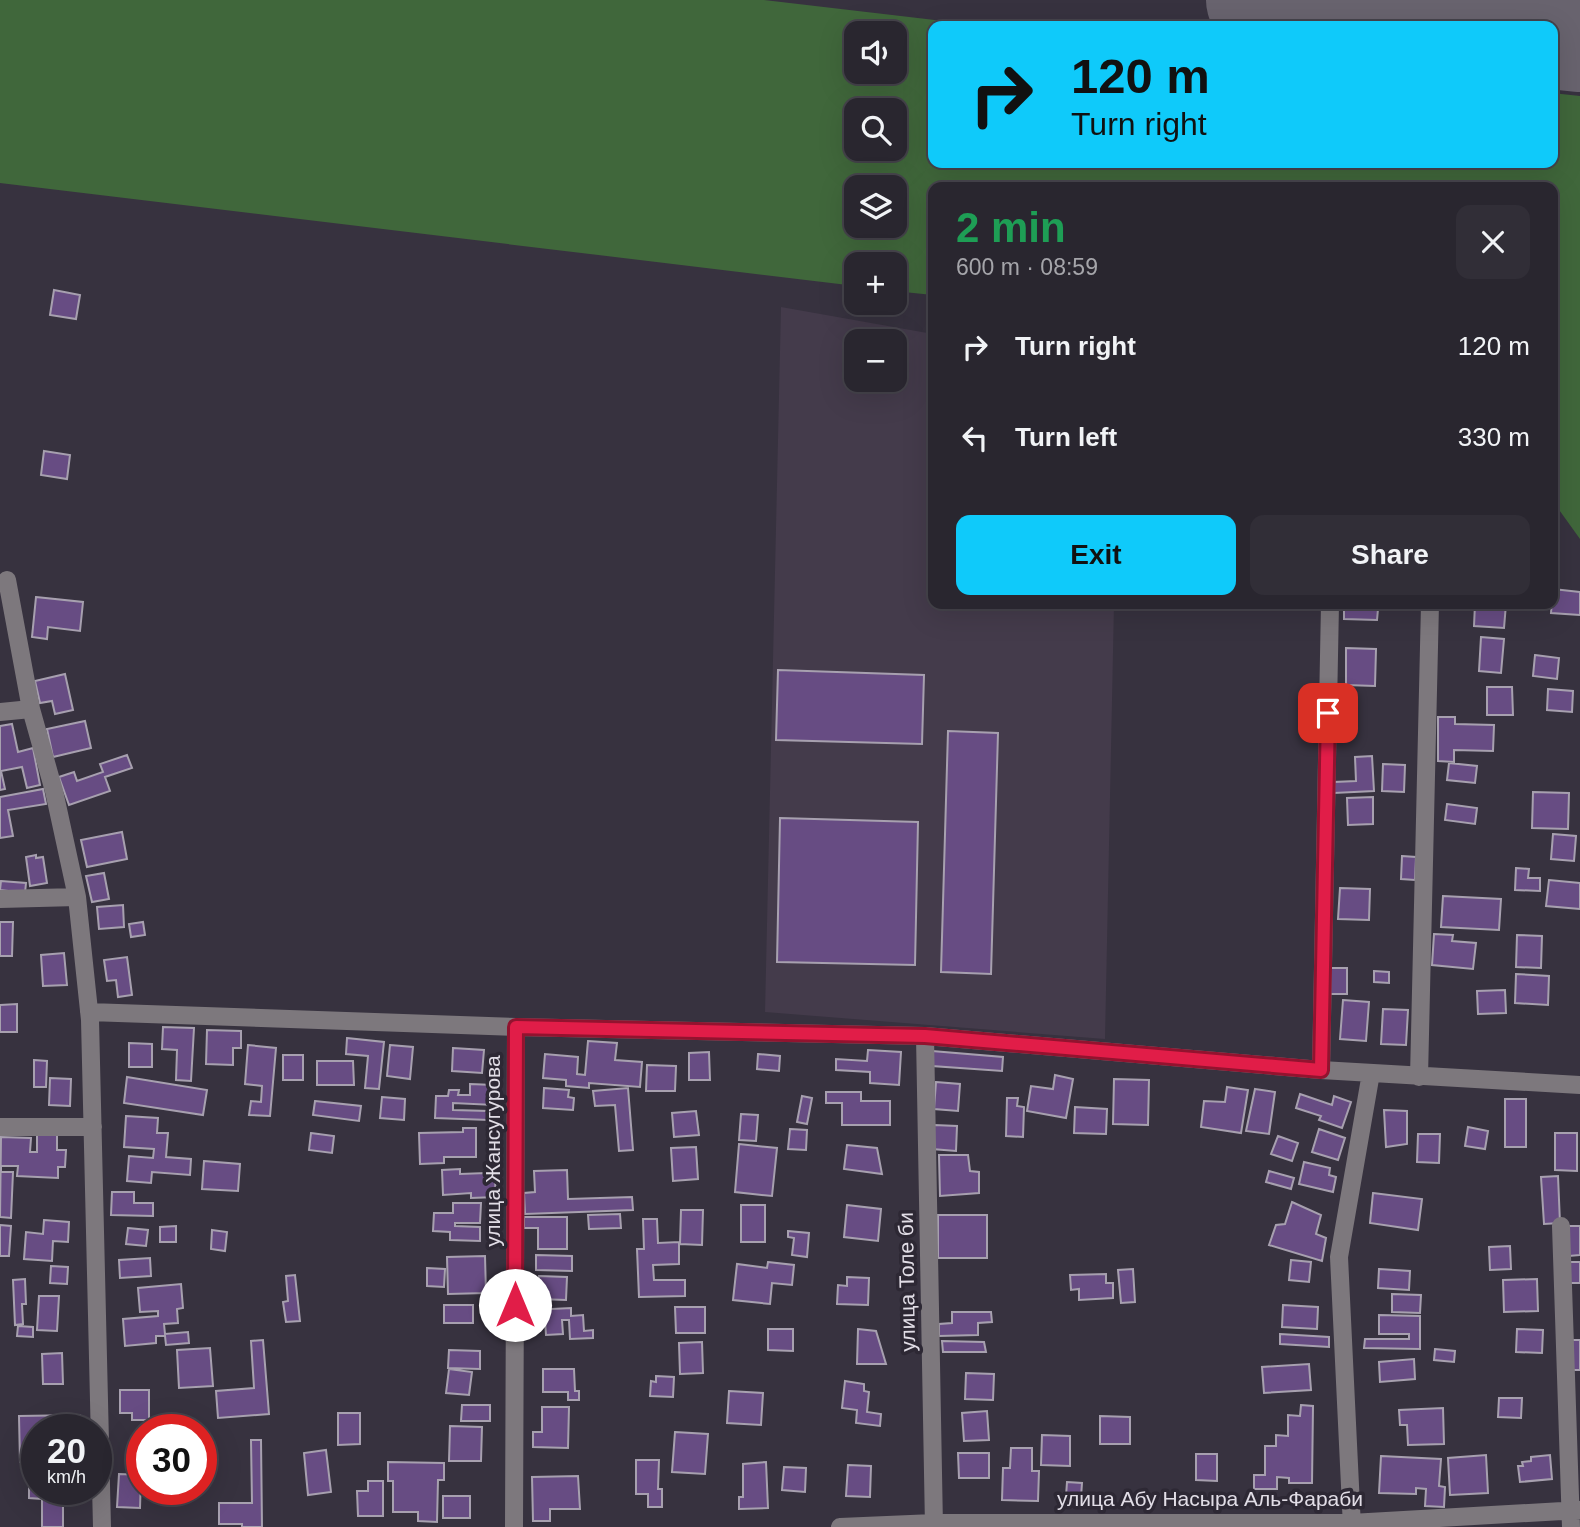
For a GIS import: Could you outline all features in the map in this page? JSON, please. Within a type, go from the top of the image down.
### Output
[{"type":"street","points":[[7,580],[31,709],[54,792],[77,897],[89,1012],[102,1527]]},
{"type":"street","points":[[1321,1070],[1330,609]]},
{"type":"street","points":[[1419,1077],[1430,609]]},
{"type":"street","points":[[0,712],[31,709]]},
{"type":"street","points":[[0,899],[77,897]]},
{"type":"street","points":[[89,1012],[516,1027],[925,1036],[1321,1070],[1580,1085]]},
{"type":"street","name":"улица Жансугурова","points":[[513,1527],[516,1027]]},
{"type":"street","name":"улица Толе би","points":[[925,1036],[934,1525]]},
{"type":"street","points":[[1351,1525],[1339,1257],[1371,1073]]},
{"type":"street","points":[[0,1126],[93,1127]]},
{"type":"street","points":[[1561,1226],[1574,1516]]},
{"type":"street","name":"улица Абу Насыра Аль-Фараби","points":[[840,1527],[1351,1525],[1574,1516]]},
{"type":"shaded area","points":[[781,307],[905,329],[844,329],[844,392],[907,392],[907,329],[928,333],[928,609],[1114,609],[1105,1039],[765,1012]]},
{"type":"green space","points":[[0,0],[764,0],[943,21],[928,21],[928,168],[1558,168],[1558,94],[1580,96],[1580,539],[1558,508],[1558,182],[928,182],[928,294],[907,292],[907,252],[844,252],[844,285],[0,183]]},
{"type":"building","points":[[54,290],[80,295],[76,319],[50,315]]},
{"type":"building","points":[[44,451],[70,455],[67,479],[41,475]]},
{"type":"building","points":[[1558,590],[1580,592],[1580,615],[1551,613],[1551,609],[1558,609]]},
{"type":"building","points":[[36,597],[83,602],[80,631],[48,627],[47,639],[32,637]]},
{"type":"building","points":[[1344,609],[1378,609],[1377,620],[1344,619]]},
{"type":"building","points":[[1475,609],[1506,609],[1504,628],[1474,626]]},
{"type":"building","points":[[1481,637],[1504,639],[1501,673],[1479,671]]},
{"type":"building","points":[[1346,648],[1376,649],[1375,686],[1346,685]]},
{"type":"building","points":[[1535,655],[1559,658],[1557,679],[1533,676]]},
{"type":"building","points":[[778,670],[924,675],[922,744],[776,740]]},
{"type":"building","points":[[65,674],[73,710],[55,714],[52,701],[40,703],[35,681]]},
{"type":"building","points":[[1487,687],[1512,687],[1513,715],[1487,715]]},
{"type":"building","points":[[1548,689],[1573,691],[1572,712],[1547,710]]},
{"type":"building","points":[[1438,717],[1455,717],[1455,724],[1494,725],[1493,751],[1454,750],[1454,762],[1438,761]]},
{"type":"building","points":[[85,721],[91,748],[53,757],[47,729]]},
{"type":"building","points":[[12,724],[18,752],[33,748],[40,785],[27,788],[22,767],[1,771],[5,789],[0,790],[0,726]]},
{"type":"building","points":[[948,731],[998,733],[991,974],[941,972]]},
{"type":"building","points":[[127,755],[132,768],[105,777],[110,791],[69,805],[59,777],[74,772],[77,781],[103,772],[100,764]]},
{"type":"building","points":[[1372,756],[1374,791],[1334,793],[1334,782],[1356,781],[1355,757]]},
{"type":"building","points":[[1449,763],[1477,766],[1475,783],[1447,780]]},
{"type":"building","points":[[1383,764],[1405,765],[1404,792],[1382,791]]},
{"type":"building","points":[[43,789],[46,804],[8,810],[13,836],[0,838],[0,797]]},
{"type":"building","points":[[1533,792],[1569,793],[1568,829],[1532,828]]},
{"type":"building","points":[[1373,797],[1373,824],[1348,825],[1347,798]]},
{"type":"building","points":[[1447,804],[1477,808],[1475,824],[1445,820]]},
{"type":"building","points":[[780,818],[918,822],[915,965],[777,962]]},
{"type":"building","points":[[122,832],[127,859],[87,867],[81,840]]},
{"type":"building","points":[[1553,834],[1576,836],[1574,861],[1551,859]]},
{"type":"building","points":[[36,855],[36,858],[43,857],[47,883],[30,886],[26,857]]},
{"type":"building","points":[[1402,856],[1416,857],[1415,880],[1401,879]]},
{"type":"building","points":[[1516,868],[1529,869],[1528,878],[1540,878],[1540,891],[1515,890]]},
{"type":"building","points":[[104,873],[109,899],[92,902],[86,876]]},
{"type":"building","points":[[1549,880],[1580,883],[1580,909],[1546,906]]},
{"type":"building","points":[[1,881],[26,883],[25,893],[0,890]]},
{"type":"building","points":[[1340,888],[1370,889],[1369,920],[1338,919]]},
{"type":"building","points":[[1443,896],[1501,899],[1499,930],[1441,927]]},
{"type":"building","points":[[123,905],[124,927],[99,929],[97,907]]},
{"type":"building","points":[[0,922],[13,922],[12,956],[0,956]]},
{"type":"building","points":[[143,922],[145,935],[131,937],[129,924]]},
{"type":"building","points":[[1434,934],[1453,935],[1452,941],[1476,943],[1473,969],[1432,965]]},
{"type":"building","points":[[1517,935],[1542,936],[1541,968],[1516,967]]},
{"type":"building","points":[[64,953],[67,985],[43,986],[41,955]]},
{"type":"building","points":[[127,957],[132,995],[118,997],[116,980],[107,981],[104,960]]},
{"type":"building","points":[[1330,968],[1347,968],[1347,994],[1330,994]]},
{"type":"building","points":[[1374,971],[1389,972],[1389,983],[1374,982]]},
{"type":"building","points":[[1516,974],[1549,976],[1548,1005],[1515,1003]]},
{"type":"building","points":[[1505,990],[1506,1013],[1478,1014],[1477,991]]},
{"type":"building","points":[[1343,1000],[1369,1002],[1366,1041],[1340,1039]]},
{"type":"building","points":[[17,1004],[17,1032],[0,1032],[0,1005]]},
{"type":"building","points":[[1383,1009],[1408,1010],[1406,1045],[1381,1044]]},
{"type":"building","points":[[163,1027],[194,1028],[191,1081],[176,1080],[177,1050],[162,1049]]},
{"type":"building","points":[[207,1030],[241,1031],[241,1048],[233,1048],[233,1065],[206,1064]]},
{"type":"building","points":[[347,1038],[384,1042],[379,1089],[365,1088],[368,1056],[346,1054]]},
{"type":"building","points":[[588,1041],[617,1043],[615,1060],[642,1062],[640,1087],[589,1083],[589,1088],[566,1086],[566,1080],[543,1078],[545,1054],[578,1057],[577,1074],[585,1075]]},
{"type":"building","points":[[129,1043],[152,1044],[152,1067],[129,1067]]},
{"type":"building","points":[[248,1045],[276,1048],[270,1116],[249,1115],[251,1101],[261,1102],[262,1086],[245,1084]]},
{"type":"building","points":[[390,1045],[413,1047],[410,1079],[387,1076]]},
{"type":"building","points":[[453,1048],[484,1050],[482,1073],[452,1071]]},
{"type":"building","points":[[868,1050],[901,1052],[899,1085],[870,1083],[870,1072],[836,1070],[836,1059],[867,1061]]},
{"type":"building","points":[[932,1051],[1003,1057],[1002,1071],[932,1066]]},
{"type":"building","points":[[709,1052],[710,1080],[689,1080],[689,1053]]},
{"type":"building","points":[[758,1054],[780,1056],[779,1071],[757,1069]]},
{"type":"building","points":[[283,1055],[303,1055],[303,1080],[283,1080]]},
{"type":"building","points":[[34,1060],[47,1061],[46,1087],[34,1087]]},
{"type":"building","points":[[317,1061],[353,1061],[354,1085],[317,1085]]},
{"type":"building","points":[[647,1065],[676,1066],[675,1091],[646,1091]]},
{"type":"building","points":[[1055,1075],[1073,1079],[1066,1118],[1027,1111],[1031,1086],[1053,1089]]},
{"type":"building","points":[[127,1077],[207,1090],[203,1115],[124,1103]]},
{"type":"building","points":[[50,1078],[71,1079],[70,1106],[49,1105]]},
{"type":"building","points":[[1114,1079],[1149,1080],[1148,1125],[1113,1124]]},
{"type":"building","points":[[936,1082],[960,1084],[958,1111],[934,1109]]},
{"type":"building","points":[[470,1084],[494,1085],[494,1105],[453,1103],[453,1110],[489,1111],[489,1120],[435,1118],[436,1096],[448,1096],[449,1090],[459,1090],[458,1095],[470,1095]]},
{"type":"building","points":[[1227,1087],[1248,1090],[1241,1133],[1201,1127],[1204,1101],[1225,1102]]},
{"type":"building","points":[[544,1088],[569,1090],[568,1097],[574,1098],[573,1110],[543,1108]]},
{"type":"building","points":[[628,1088],[633,1150],[619,1151],[615,1105],[595,1106],[593,1091]]},
{"type":"building","points":[[1255,1089],[1275,1092],[1269,1134],[1246,1131]]},
{"type":"building","points":[[826,1092],[861,1092],[861,1101],[890,1101],[890,1125],[842,1125],[842,1103],[826,1103]]},
{"type":"building","points":[[1300,1094],[1332,1105],[1334,1096],[1351,1102],[1342,1128],[1319,1120],[1321,1116],[1296,1108]]},
{"type":"building","points":[[802,1096],[812,1098],[807,1124],[797,1122]]},
{"type":"building","points":[[382,1097],[405,1099],[404,1120],[380,1118]]},
{"type":"building","points":[[1007,1098],[1018,1098],[1017,1106],[1024,1107],[1023,1137],[1006,1136]]},
{"type":"building","points":[[1505,1099],[1526,1099],[1526,1147],[1505,1147]]},
{"type":"building","points":[[315,1101],[361,1106],[359,1121],[313,1115]]},
{"type":"building","points":[[1075,1107],[1107,1109],[1106,1134],[1074,1133]]},
{"type":"building","points":[[1384,1110],[1407,1111],[1407,1144],[1386,1147]]},
{"type":"building","points":[[696,1111],[699,1135],[674,1137],[672,1113]]},
{"type":"building","points":[[741,1114],[758,1115],[756,1141],[739,1140]]},
{"type":"building","points":[[126,1116],[158,1118],[157,1133],[168,1133],[166,1157],[191,1159],[190,1175],[152,1172],[151,1183],[127,1181],[129,1156],[153,1158],[154,1149],[124,1147]]},
{"type":"building","points":[[934,1125],[957,1126],[956,1151],[932,1149]]},
{"type":"building","points":[[1468,1127],[1488,1131],[1485,1149],[1465,1146]]},
{"type":"building","points":[[463,1128],[476,1128],[476,1157],[444,1157],[444,1163],[420,1164],[419,1133],[463,1132]]},
{"type":"building","points":[[790,1129],[807,1130],[806,1150],[788,1149]]},
{"type":"building","points":[[1319,1129],[1345,1138],[1338,1160],[1312,1152]]},
{"type":"building","points":[[311,1133],[334,1136],[332,1153],[309,1150]]},
{"type":"building","points":[[1555,1133],[1577,1133],[1577,1171],[1555,1170]]},
{"type":"building","points":[[1418,1134],[1440,1134],[1439,1163],[1417,1162]]},
{"type":"building","points":[[37,1135],[57,1135],[57,1150],[66,1150],[65,1167],[58,1167],[58,1178],[17,1176],[18,1166],[1,1166],[1,1172],[13,1172],[11,1218],[0,1217],[1,1137],[31,1138],[30,1152],[37,1152]]},
{"type":"building","points":[[1278,1136],[1298,1143],[1292,1161],[1271,1154]]},
{"type":"building","points":[[739,1144],[777,1148],[772,1196],[735,1192]]},
{"type":"building","points":[[847,1145],[877,1148],[882,1174],[844,1169]]},
{"type":"building","points":[[696,1147],[698,1179],[673,1181],[671,1148]]},
{"type":"building","points":[[939,1155],[968,1155],[970,1171],[979,1172],[979,1193],[940,1196]]},
{"type":"building","points":[[204,1161],[240,1164],[238,1191],[202,1189]]},
{"type":"building","points":[[1304,1162],[1330,1168],[1329,1175],[1336,1177],[1333,1192],[1299,1184]]},
{"type":"building","points":[[460,1169],[460,1174],[486,1173],[486,1181],[495,1180],[496,1197],[471,1198],[471,1193],[443,1195],[442,1170]]},
{"type":"building","points":[[567,1170],[568,1199],[632,1197],[633,1210],[525,1214],[524,1193],[535,1192],[534,1171]]},
{"type":"building","points":[[1269,1171],[1294,1178],[1291,1189],[1266,1182]]},
{"type":"building","points":[[1558,1176],[1560,1223],[1544,1224],[1541,1177]]},
{"type":"building","points":[[112,1192],[134,1192],[134,1203],[153,1203],[153,1216],[111,1215]]},
{"type":"building","points":[[1373,1193],[1422,1199],[1418,1230],[1370,1223]]},
{"type":"building","points":[[1292,1202],[1321,1215],[1316,1234],[1326,1238],[1322,1261],[1269,1245],[1276,1225],[1285,1224]]},
{"type":"building","points":[[453,1203],[481,1203],[480,1223],[455,1223],[455,1226],[480,1227],[480,1241],[450,1240],[450,1232],[433,1231],[434,1213],[453,1213]]},
{"type":"building","points":[[741,1205],[765,1205],[765,1242],[741,1242]]},
{"type":"building","points":[[847,1205],[881,1209],[878,1241],[844,1237]]},
{"type":"building","points":[[681,1210],[703,1210],[702,1245],[680,1244]]},
{"type":"building","points":[[620,1214],[621,1228],[589,1229],[588,1215]]},
{"type":"building","points":[[938,1215],[987,1215],[987,1258],[938,1258]]},
{"type":"building","points":[[524,1217],[567,1217],[567,1249],[538,1249],[538,1228],[524,1228]]},
{"type":"building","points":[[643,1219],[657,1219],[658,1243],[679,1242],[679,1264],[653,1265],[654,1280],[685,1280],[685,1296],[639,1297],[637,1249],[644,1249]]},
{"type":"building","points":[[44,1220],[69,1222],[68,1242],[53,1241],[52,1261],[24,1259],[26,1232],[43,1234]]},
{"type":"building","points":[[0,1225],[11,1226],[9,1256],[0,1256]]},
{"type":"building","points":[[176,1226],[176,1242],[160,1242],[160,1227]]},
{"type":"building","points":[[1564,1226],[1580,1226],[1580,1255],[1569,1256]]},
{"type":"building","points":[[128,1228],[148,1230],[146,1246],[126,1244]]},
{"type":"building","points":[[212,1230],[227,1232],[225,1251],[211,1249]]},
{"type":"building","points":[[788,1231],[809,1233],[807,1257],[792,1255],[794,1238],[788,1237]]},
{"type":"building","points":[[1510,1246],[1511,1269],[1490,1270],[1489,1247]]},
{"type":"building","points":[[536,1255],[572,1256],[572,1271],[536,1270]]},
{"type":"building","points":[[485,1256],[486,1293],[448,1294],[447,1257]]},
{"type":"building","points":[[150,1258],[151,1276],[120,1278],[119,1260]]},
{"type":"building","points":[[1291,1260],[1311,1262],[1309,1282],[1289,1280]]},
{"type":"building","points":[[768,1262],[794,1265],[792,1285],[772,1283],[770,1304],[733,1300],[737,1264],[767,1268]]},
{"type":"building","points":[[1569,1262],[1580,1262],[1580,1283],[1569,1283]]},
{"type":"building","points":[[51,1266],[68,1267],[67,1284],[50,1283]]},
{"type":"building","points":[[427,1268],[445,1269],[444,1287],[427,1286]]},
{"type":"building","points":[[1133,1269],[1135,1302],[1121,1303],[1118,1270]]},
{"type":"building","points":[[1379,1269],[1410,1271],[1409,1290],[1378,1288]]},
{"type":"building","points":[[1106,1274],[1106,1283],[1113,1283],[1113,1298],[1079,1300],[1079,1289],[1071,1290],[1070,1275]]},
{"type":"building","points":[[295,1275],[300,1321],[286,1322],[283,1302],[288,1301],[286,1276]]},
{"type":"building","points":[[539,1276],[567,1277],[566,1300],[538,1299]]},
{"type":"building","points":[[847,1277],[869,1278],[868,1305],[837,1304],[838,1285],[847,1286]]},
{"type":"building","points":[[25,1279],[26,1304],[22,1304],[23,1324],[15,1325],[13,1280]]},
{"type":"building","points":[[1537,1279],[1538,1311],[1504,1312],[1503,1280]]},
{"type":"building","points":[[181,1284],[183,1308],[177,1309],[178,1323],[164,1324],[165,1334],[188,1332],[189,1343],[166,1345],[165,1336],[156,1336],[156,1343],[125,1346],[123,1319],[158,1316],[158,1311],[140,1312],[138,1288]]},
{"type":"building","points":[[1392,1294],[1421,1295],[1420,1313],[1392,1312]]},
{"type":"building","points":[[39,1296],[59,1296],[57,1331],[37,1330]]},
{"type":"building","points":[[444,1305],[473,1305],[473,1323],[444,1323]]},
{"type":"building","points":[[1283,1305],[1318,1307],[1317,1329],[1282,1327]]},
{"type":"building","points":[[675,1307],[705,1307],[705,1333],[676,1333]]},
{"type":"building","points":[[571,1308],[571,1316],[583,1315],[584,1331],[593,1330],[593,1338],[570,1339],[569,1320],[562,1320],[563,1334],[546,1335],[545,1320],[532,1320],[531,1310]]},
{"type":"building","points":[[952,1312],[991,1312],[992,1322],[978,1323],[978,1335],[939,1336],[939,1324],[952,1323]]},
{"type":"building","points":[[1379,1315],[1420,1316],[1420,1349],[1364,1348],[1365,1339],[1409,1339],[1409,1334],[1379,1334]]},
{"type":"building","points":[[18,1326],[33,1327],[33,1337],[17,1336]]},
{"type":"building","points":[[768,1329],[793,1329],[793,1351],[768,1350]]},
{"type":"building","points":[[858,1329],[876,1331],[886,1364],[857,1364]]},
{"type":"building","points":[[1517,1329],[1543,1330],[1542,1353],[1516,1352]]},
{"type":"building","points":[[1280,1334],[1329,1337],[1329,1347],[1280,1344]]},
{"type":"building","points":[[263,1340],[269,1414],[218,1418],[216,1391],[254,1388],[251,1341]]},
{"type":"building","points":[[1572,1340],[1580,1340],[1580,1370],[1572,1370]]},
{"type":"building","points":[[942,1341],[984,1342],[986,1352],[943,1352]]},
{"type":"building","points":[[702,1342],[703,1373],[680,1374],[679,1343]]},
{"type":"building","points":[[210,1348],[213,1386],[179,1388],[177,1350]]},
{"type":"building","points":[[1435,1349],[1455,1351],[1454,1362],[1434,1360]]},
{"type":"building","points":[[449,1350],[480,1351],[480,1369],[448,1368]]},
{"type":"building","points":[[62,1353],[63,1384],[43,1384],[42,1354]]},
{"type":"building","points":[[1414,1359],[1415,1379],[1380,1382],[1379,1362]]},
{"type":"building","points":[[1309,1364],[1311,1390],[1264,1393],[1262,1367]]},
{"type":"building","points":[[449,1369],[472,1372],[469,1395],[446,1393]]},
{"type":"building","points":[[543,1369],[574,1369],[575,1391],[579,1391],[579,1400],[568,1400],[568,1392],[543,1392]]},
{"type":"building","points":[[966,1373],[994,1374],[993,1400],[965,1399]]},
{"type":"building","points":[[656,1376],[674,1377],[673,1397],[650,1396],[651,1381],[656,1382]]},
{"type":"building","points":[[845,1381],[864,1384],[864,1391],[869,1392],[867,1412],[881,1414],[880,1426],[856,1423],[857,1410],[842,1408]]},
{"type":"building","points":[[120,1390],[149,1390],[149,1414],[120,1413]]},
{"type":"building","points":[[729,1391],[763,1393],[761,1425],[727,1423]]},
{"type":"building","points":[[1499,1398],[1522,1398],[1521,1418],[1498,1417]]},
{"type":"building","points":[[462,1405],[490,1405],[490,1421],[461,1421]]},
{"type":"building","points":[[1301,1405],[1313,1406],[1312,1483],[1289,1483],[1289,1478],[1277,1477],[1277,1489],[1254,1489],[1254,1475],[1265,1475],[1265,1446],[1276,1446],[1276,1435],[1288,1436],[1288,1415],[1300,1416]]},
{"type":"building","points":[[542,1407],[569,1407],[568,1448],[533,1447],[533,1432],[542,1432]]},
{"type":"building","points":[[1443,1408],[1444,1444],[1408,1445],[1407,1425],[1400,1425],[1399,1410]]},
{"type":"building","points":[[987,1411],[989,1440],[964,1441],[962,1413]]},
{"type":"building","points":[[338,1413],[360,1413],[360,1444],[338,1445]]},
{"type":"building","points":[[21,1416],[21,1462],[20,1462]]},
{"type":"building","points":[[1100,1416],[1130,1417],[1130,1444],[1100,1444]]},
{"type":"building","points":[[450,1426],[482,1427],[481,1461],[449,1461]]},
{"type":"building","points":[[675,1432],[708,1434],[705,1474],[672,1472]]},
{"type":"building","points":[[1042,1435],[1070,1436],[1070,1466],[1041,1465]]},
{"type":"building","points":[[251,1440],[261,1440],[262,1527],[219,1524],[219,1503],[252,1503]]},
{"type":"building","points":[[1011,1448],[1032,1448],[1032,1471],[1039,1471],[1038,1501],[1002,1500],[1003,1468],[1010,1468]]},
{"type":"building","points":[[326,1450],[331,1492],[308,1495],[304,1453]]},
{"type":"building","points":[[958,1453],[989,1453],[989,1478],[959,1478]]},
{"type":"building","points":[[1196,1454],[1217,1454],[1217,1481],[1196,1480]]},
{"type":"building","points":[[1486,1455],[1488,1493],[1450,1495],[1448,1458]]},
{"type":"building","points":[[1550,1455],[1552,1479],[1520,1482],[1518,1466],[1523,1466],[1522,1462],[1531,1461],[1531,1457]]},
{"type":"building","points":[[1381,1456],[1441,1459],[1439,1486],[1445,1487],[1444,1507],[1425,1506],[1426,1489],[1416,1488],[1416,1494],[1379,1493]]},
{"type":"building","points":[[636,1460],[659,1460],[658,1489],[662,1489],[662,1507],[648,1507],[648,1494],[636,1494]]},
{"type":"building","points":[[388,1462],[444,1463],[444,1480],[438,1480],[437,1522],[418,1521],[418,1512],[393,1512],[393,1481],[388,1481]]},
{"type":"building","points":[[766,1462],[768,1508],[739,1509],[739,1497],[743,1497],[743,1464]]},
{"type":"building","points":[[848,1465],[871,1466],[870,1497],[846,1496]]},
{"type":"building","points":[[784,1467],[806,1468],[805,1492],[782,1490]]},
{"type":"building","points":[[119,1474],[126,1474],[126,1505],[140,1505],[140,1508],[117,1507]]},
{"type":"building","points":[[578,1476],[580,1509],[550,1509],[550,1521],[533,1521],[532,1477]]},
{"type":"building","points":[[368,1481],[383,1481],[383,1516],[358,1516],[357,1491],[368,1491]]},
{"type":"building","points":[[1067,1482],[1082,1483],[1081,1497],[1066,1496]]},
{"type":"building","points":[[443,1496],[470,1496],[470,1518],[443,1518]]},
{"type":"building","points":[[42,1505],[63,1505],[63,1527],[42,1527]]},
{"type":"runway","points":[[1260,0],[1436,21]]},
{"type":"runway","points":[[1558,36],[1580,38]]},
{"type":"route","points":[[515,1305],[516,1027],[925,1036],[1321,1070],[1328,713]]}]
